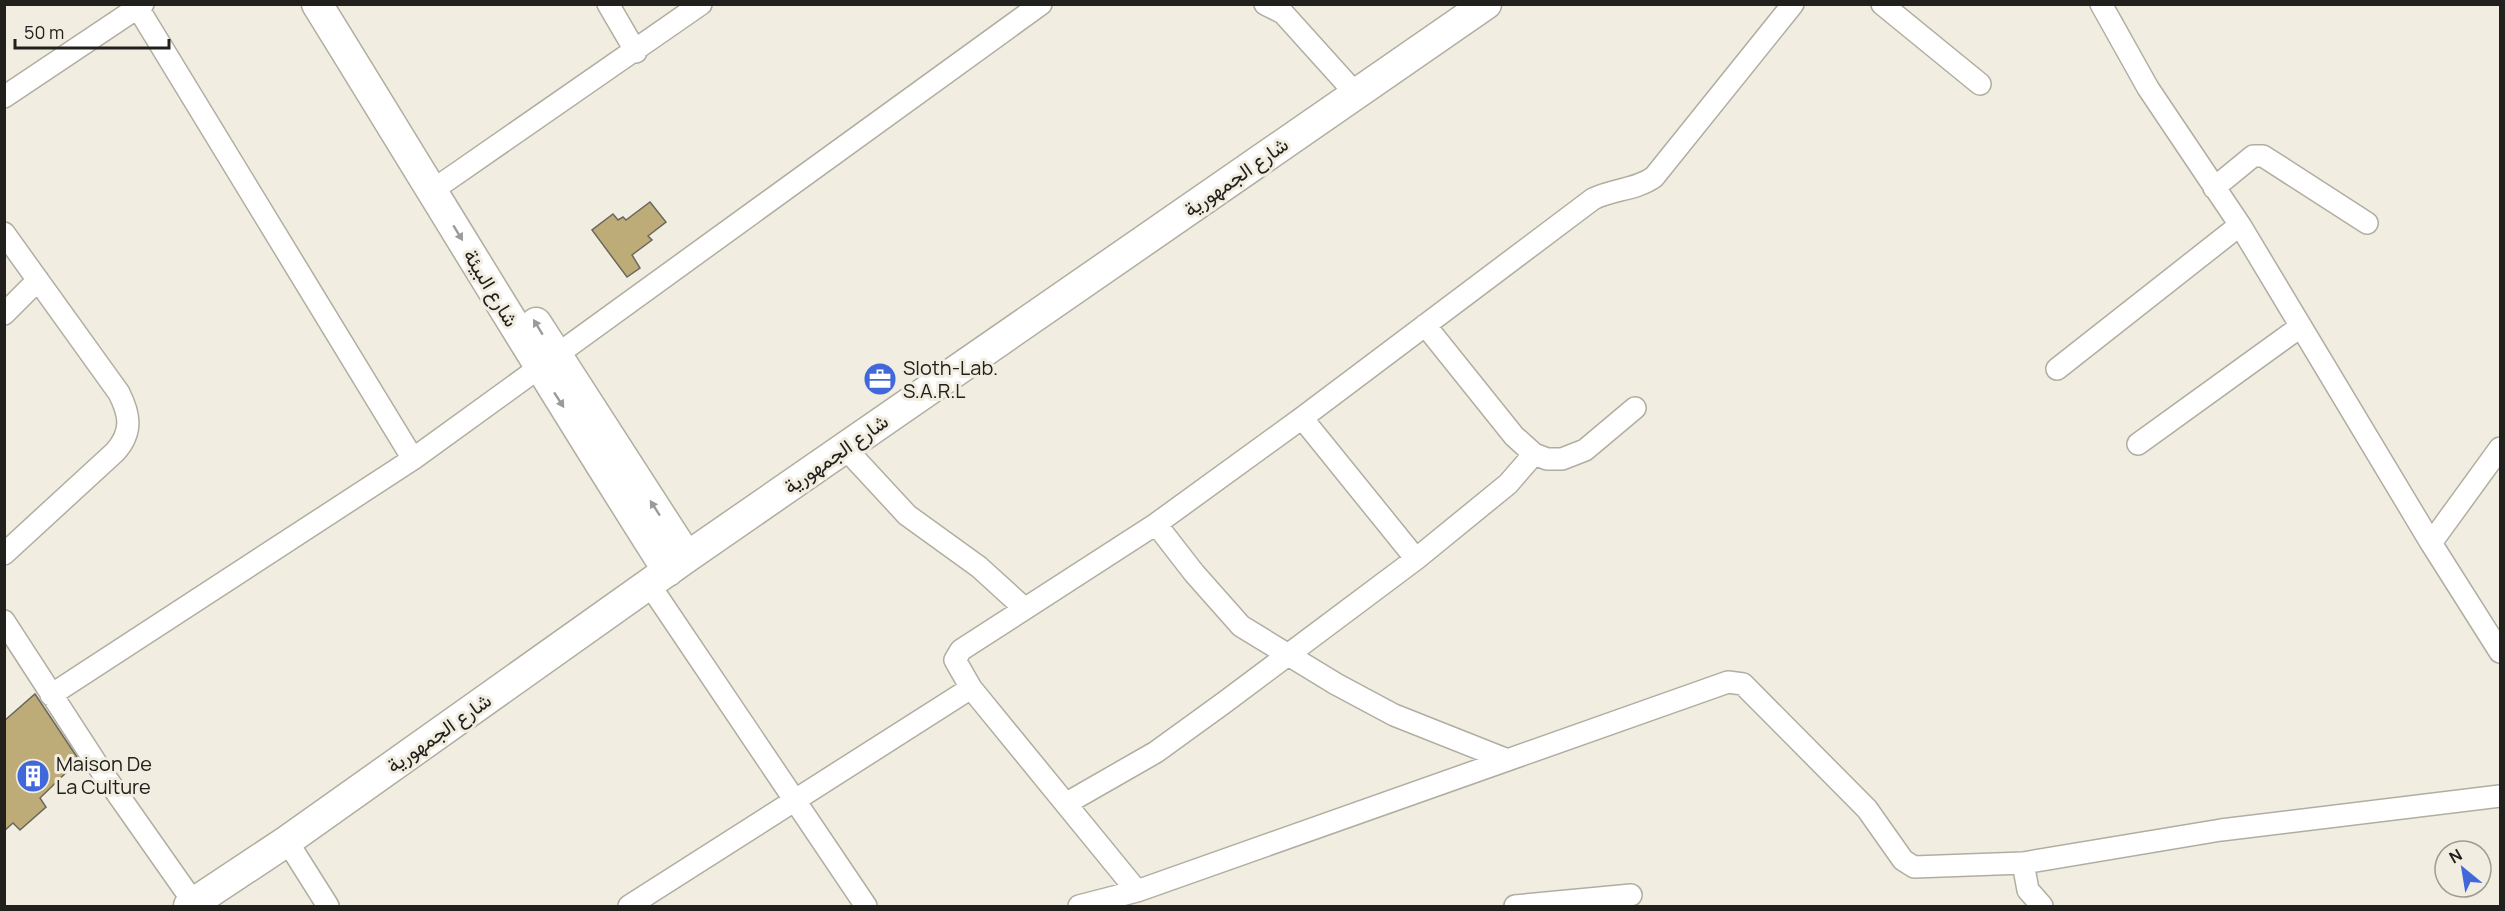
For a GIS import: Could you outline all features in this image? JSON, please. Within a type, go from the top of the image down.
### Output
[{"type":"main road","name":"شارع البيئة","points":[[317,4],[441,185]]},
{"type":"main road","name":"شارع البيئة","points":[[335,4],[548,363],[668,571]]},
{"type":"main road","name":"شارع الجمهورية","points":[[192,905],[287,841],[844,447],[1486,4]]},
{"type":"street","points":[[608,4],[636,52]]},
{"type":"street","points":[[441,185],[636,52],[701,4]]},
{"type":"street","points":[[51,695],[413,459],[1041,4]]},
{"type":"street","points":[[1264,4],[1283,13],[1356,94]]},
{"type":"street","points":[[1137,891],[1067,802],[971,688],[955,660],[961,650],[1156,524],[1302,418],[1593,199],[1613,190],[1645,183],[1654,177],[1793,4]]},
{"type":"street","points":[[1882,4],[1980,84]]},
{"type":"street","points":[[2101,4],[2148,88],[2240,225],[2431,543],[2500,652]]},
{"type":"street","points":[[4,97],[141,6],[413,459]]},
{"type":"street","points":[[2214,188],[2253,156],[2263,156],[2367,223]]},
{"type":"street","points":[[2057,369],[2240,225]]},
{"type":"street","points":[[4,233],[119,393],[128,410],[129,426],[125,440],[115,452],[4,554]]},
{"type":"street","points":[[4,314],[38,280]]},
{"type":"street","points":[[1425,325],[1514,436],[1534,454],[1547,459],[1562,459],[1585,450],[1635,408]]},
{"type":"street","points":[[2138,444],[2300,327]]},
{"type":"street","points":[[1302,418],[1416,559]]},
{"type":"street","points":[[844,447],[907,515],[979,567],[1024,608]]},
{"type":"street","points":[[2431,543],[2500,448]]},
{"type":"street","points":[[1067,802],[1156,752],[1288,656],[1416,559],[1508,484],[1534,454]]},
{"type":"street","points":[[1156,524],[1219,604],[1240,626],[1288,656],[1394,715],[1505,759]]},
{"type":"street","points":[[668,571],[793,800],[866,906]]},
{"type":"street","points":[[4,621],[192,905]]},
{"type":"street","points":[[1079,906],[1137,891],[1728,682],[1738,682],[1867,809],[1909,865],[2023,863],[2221,830],[2500,796]]},
{"type":"street","points":[[629,906],[971,688]]},
{"type":"street","points":[[287,841],[328,906]]},
{"type":"street","points":[[2023,863],[2028,890],[2042,906]]},
{"type":"street","points":[[1515,906],[1631,895]]},
{"type":"building","points":[[650,202],[666,222],[648,236],[652,240],[632,255],[640,268],[627,277],[592,230],[613,214],[618,220],[623,217],[626,220]]},
{"type":"building","name":"Maison De La Culture","points":[[35,694],[79,760],[40,798],[46,807],[20,830],[13,823],[4,831],[4,721]]},
{"type":"place","name":"Sloth-Lab. S.A.R.L","points":[[880,379]]},
{"type":"place","name":"Maison De La Culture","points":[[33,776]]}]
